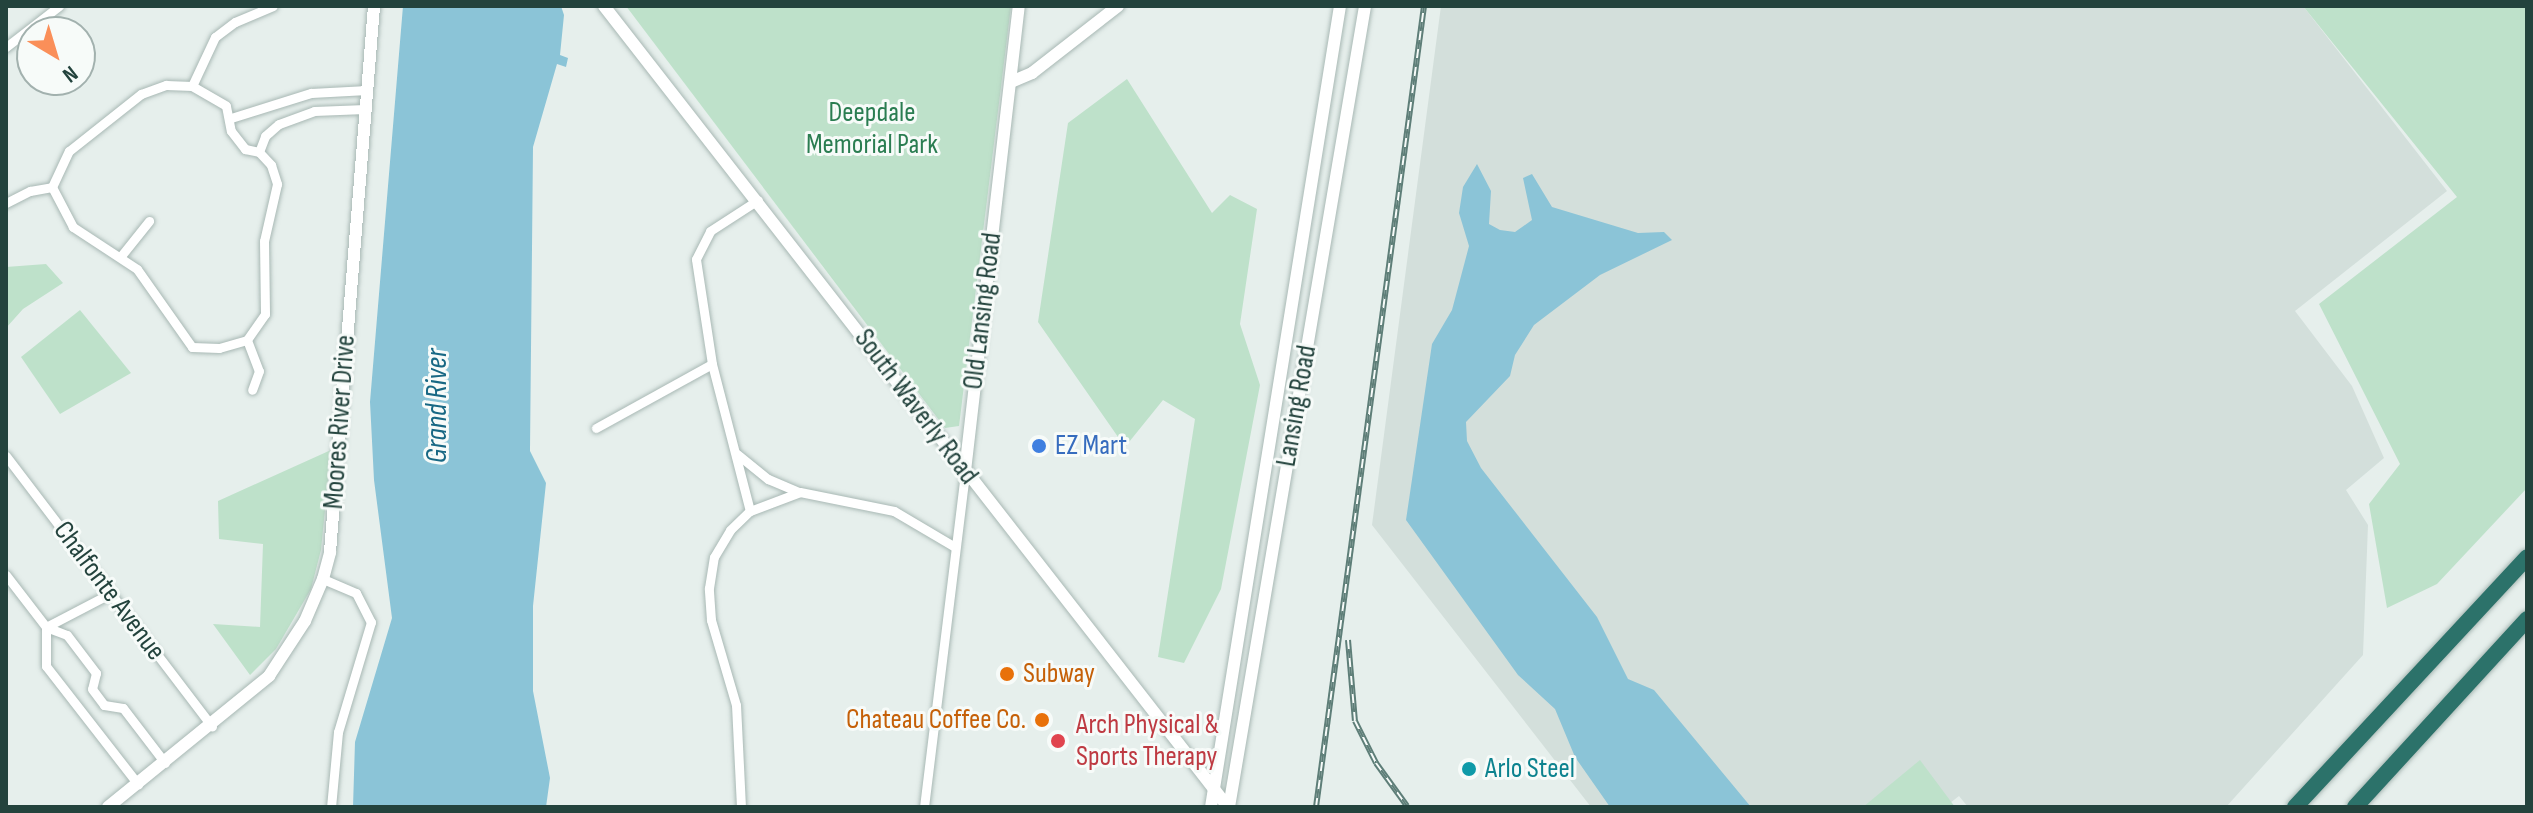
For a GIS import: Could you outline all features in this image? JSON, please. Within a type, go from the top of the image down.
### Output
[{"type":"highway","points":[[2295,807],[2527,557]]},
{"type":"highway","points":[[2355,807],[2527,619]]},
{"type":"highway","points":[[2286,807],[2327,773]]},
{"type":"main road","name":"Moores River Drive","points":[[108,807],[247,698],[288,651],[323,579],[330,552],[374,6]]},
{"type":"main road","name":"South Waverly Road","points":[[604,6],[1229,807]]},
{"type":"main road","name":"Old Lansing Road","points":[[965,471],[1019,6]]},
{"type":"main road","points":[[1011,82],[1032,73],[1118,6]]},
{"type":"main road","name":"Lansing Road","points":[[1211,807],[1340,6]]},
{"type":"main road","name":"Lansing Road","points":[[1229,807],[1365,6]]},
{"type":"street","points":[[6,47],[59,6]]},
{"type":"street","points":[[192,86],[215,37],[235,22],[273,6]]},
{"type":"street","points":[[166,85],[192,86],[226,106],[231,118],[231,131],[245,149],[259,152],[271,165],[277,201],[264,241],[265,314],[247,340],[219,348],[192,347],[137,269],[73,227],[52,187],[69,151],[141,94],[166,85]]},
{"type":"street","points":[[231,118],[311,93],[367,90]]},
{"type":"street","points":[[259,152],[265,136],[279,124],[314,111],[365,109]]},
{"type":"street","points":[[6,203],[30,191],[52,187]]},
{"type":"street","points":[[750,511],[712,364],[696,259],[699,246],[710,231],[758,200]]},
{"type":"street","points":[[121,256],[149,221]]},
{"type":"street","points":[[247,340],[259,371],[252,390]]},
{"type":"street","points":[[596,428],[712,364]]},
{"type":"street","points":[[737,454],[768,479],[800,492],[894,511],[955,547]]},
{"type":"street","name":"Chalfonte Avenue","points":[[6,456],[212,726]]},
{"type":"street","name":"Old Lansing Road","points":[[924,807],[965,471]]},
{"type":"street","points":[[741,807],[736,705],[711,620],[709,588],[722,542],[750,511],[800,492]]},
{"type":"street","points":[[6,575],[46,627],[67,635],[96,673],[92,689],[104,705],[123,708],[165,763]]},
{"type":"street","points":[[323,579],[356,593],[371,622],[338,732],[331,807]]},
{"type":"street","points":[[46,627],[111,593]]},
{"type":"street","points":[[46,627],[46,666],[138,784]]},
{"type":"shaded area","points":[[1441,6],[2303,6],[2447,191],[2295,311],[2352,386],[2384,458],[2346,490],[2368,525],[2363,655],[2226,807],[1968,807],[1959,796],[1945,807],[1591,807],[1372,525]]},
{"type":"green space","name":"Deepdale Memorial Park","points":[[626,6],[1011,6],[959,426],[945,428]]},
{"type":"green space","points":[[2303,6],[2527,6],[2527,488],[2437,584],[2387,608],[2369,504],[2400,464],[2319,304],[2457,197]]},
{"type":"green space","points":[[1127,79],[1212,213],[1230,195],[1257,209],[1240,324],[1260,385],[1221,589],[1184,663],[1158,657],[1195,419],[1163,400],[1125,447],[1038,322],[1068,123]]},
{"type":"green space","points":[[46,264],[63,283],[23,309],[6,328],[6,267]]},
{"type":"green space","points":[[80,310],[131,373],[60,414],[21,357]]},
{"type":"green space","points":[[331,450],[321,550],[311,589],[276,649],[250,675],[213,624],[260,627],[263,544],[219,539],[218,501]]},
{"type":"green space","points":[[1920,760],[1955,807],[1863,807]]},
{"type":"water","name":"Grand River","points":[[403,6],[561,6],[564,15],[560,55],[568,58],[566,67],[557,64],[533,147],[530,451],[546,483],[533,606],[533,691],[550,778],[546,807],[353,807],[355,742],[392,618],[374,480],[370,402]]},
{"type":"water","points":[[1477,164],[1491,191],[1489,224],[1500,230],[1515,232],[1532,220],[1523,178],[1532,174],[1552,207],[1638,233],[1664,232],[1672,240],[1600,275],[1534,325],[1515,355],[1510,376],[1466,422],[1467,441],[1481,468],[1597,617],[1628,679],[1654,690],[1751,807],[1610,807],[1575,757],[1555,709],[1518,675],[1406,520],[1432,344],[1452,310],[1469,246],[1459,213],[1463,187]]},
{"type":"railway","points":[[1316,807],[1424,6]]},
{"type":"railway","points":[[1348,640],[1355,721],[1376,763],[1407,806]]},
{"type":"place","name":"EZ Mart","points":[[1039,446]]},
{"type":"place","name":"Subway","points":[[1007,674]]},
{"type":"place","name":"Chateau Coffee Co.","points":[[1042,720]]},
{"type":"place","name":"Arch Physical & Sports Therapy","points":[[1058,741]]},
{"type":"place","name":"Arlo Steel","points":[[1469,769]]}]
